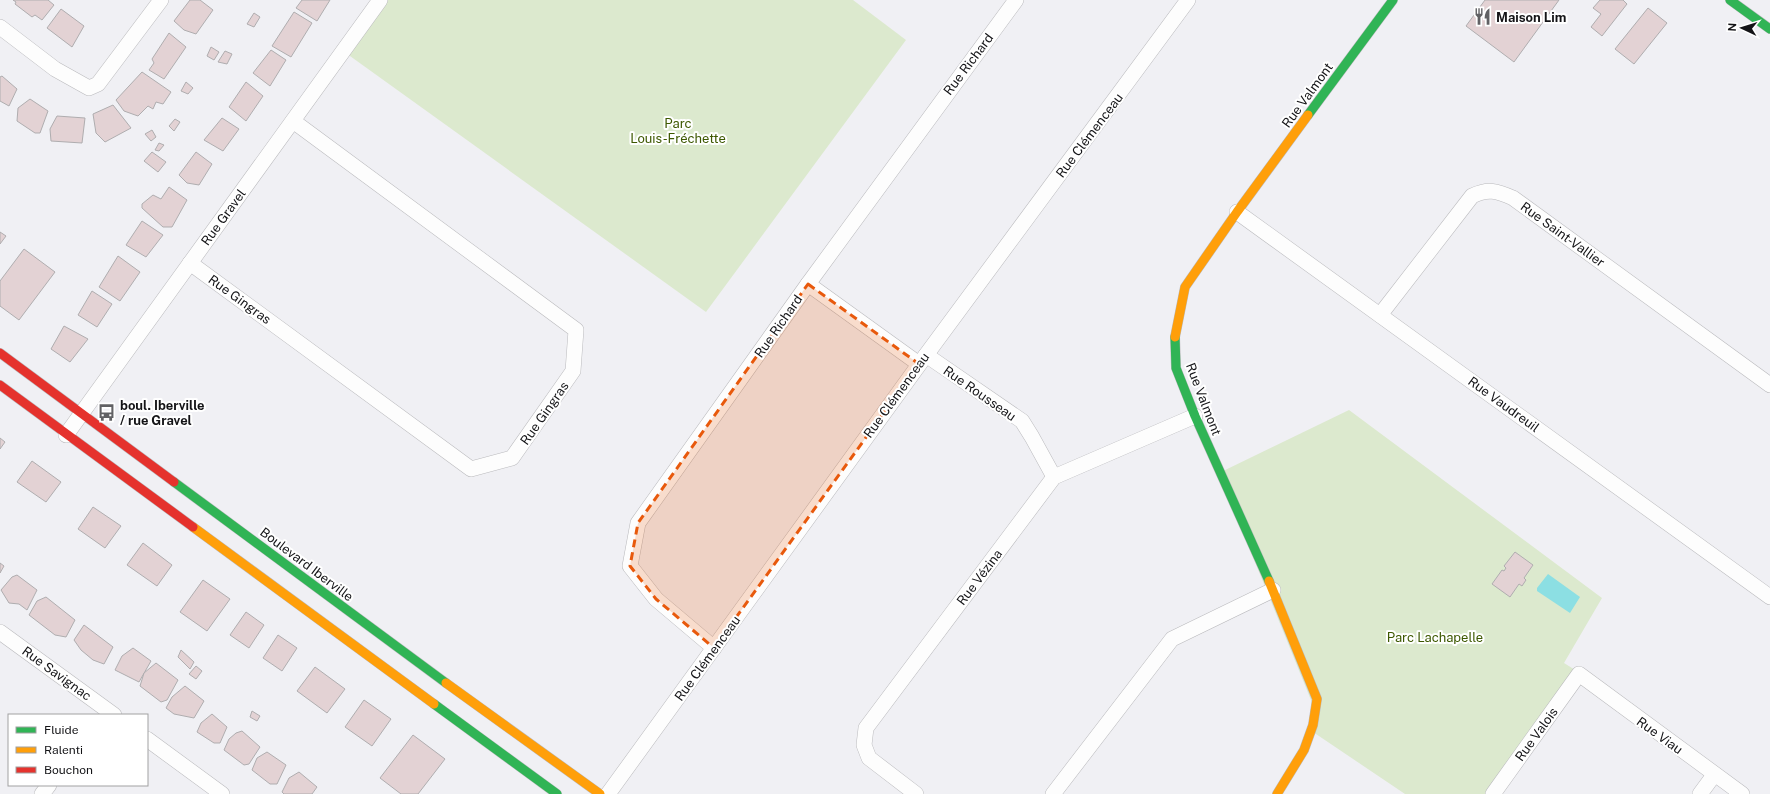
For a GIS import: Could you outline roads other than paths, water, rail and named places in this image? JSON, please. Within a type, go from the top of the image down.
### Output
[{"type":"street","points":[[0,27],[55,69],[77,83],[89,88],[98,84],[161,0]]},
{"type":"street","name":"Rue Gravel","points":[[66,435],[380,0]]},
{"type":"street","name":"Rue Richard","points":[[714,648],[656,599],[630,566],[638,523],[808,284],[1016,0]]},
{"type":"street","name":"Rue Clémenceau","points":[[608,794],[922,359],[1188,0]]},
{"type":"street","name":"Rue Valmont","points":[[1277,794],[1291,774],[1313,732],[1317,716],[1317,699],[1273,590],[1195,416],[1176,368],[1174,341],[1178,314],[1185,287],[1237,212],[1393,0]]},
{"type":"street","points":[[1730,0],[1770,29]]},
{"type":"street","name":"Rue Gingras","points":[[190,263],[471,469],[512,458],[573,371],[576,330],[292,121]]},
{"type":"street","name":"Rue Saint-Vallier","points":[[1380,315],[1472,196],[1483,191],[1499,192],[1513,198],[1770,385]]},
{"type":"street","name":"Rue Vaudreuil","points":[[1237,212],[1770,597]]},
{"type":"street","name":"Rue Rousseau","points":[[808,284],[922,359],[1022,421],[1054,477]]},
{"type":"street","name":"Boulevard Iberville","points":[[0,352],[378,633],[600,794]]},
{"type":"street","points":[[0,385],[556,794]]},
{"type":"street","name":"Rue Vézina","points":[[916,794],[869,758],[864,744],[866,728],[1054,477],[1195,416]]},
{"type":"street","points":[[1053,794],[1172,639],[1273,590]]},
{"type":"street","name":"Rue Savignac","points":[[0,632],[106,713]]},
{"type":"street","name":"Rue Viau","points":[[1579,674],[1714,775],[1742,794]]},
{"type":"street","name":"Rue Valois","points":[[1493,794],[1579,674]]},
{"type":"street","points":[[148,740],[222,794]]},
{"type":"street","points":[[1700,794],[1714,775]]},
{"type":"street","points":[[42,794],[48,786]]},
{"type":"water","points":[[1548,574],[1580,597],[1570,613],[1537,591],[1537,588]]},
{"type":"place","name":"Maison Lim","points":[[1483,17]]},
{"type":"place","name":"boul. Iberville / rue Gravel","points":[[107,412]]},
{"type":"park label","name":"Parc Louis-Fréchette","points":[[678,130]]},
{"type":"park label","name":"Parc Lachapelle","points":[[1435,637]]}]
